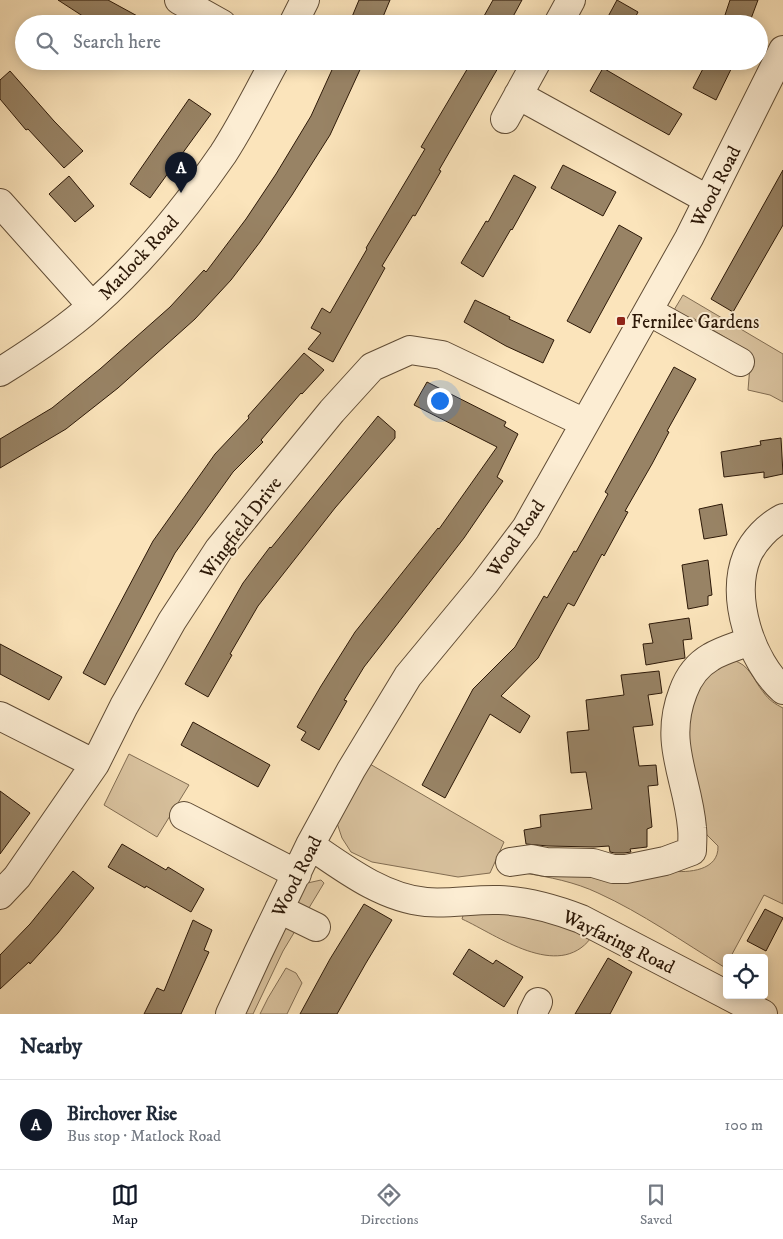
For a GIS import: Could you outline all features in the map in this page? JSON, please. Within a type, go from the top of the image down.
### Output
[{"type":"street","points":[[179,0],[206,15]]},
{"type":"street","points":[[298,15],[305,0]]},
{"type":"street","points":[[563,15],[571,0]]},
{"type":"street","name":"Wood Road","points":[[230,1014],[310,845],[352,770],[408,676],[489,577],[526,528],[689,238],[783,50]]},
{"type":"street","name":"Matlock Road","points":[[0,372],[47,342],[92,306],[131,268],[184,207],[224,152],[270,70]]},
{"type":"street","points":[[505,120],[532,70]]},
{"type":"street","points":[[518,95],[708,199]]},
{"type":"street","points":[[0,203],[92,306]]},
{"type":"street","points":[[648,311],[740,362]]},
{"type":"street","name":"Wingfield Drive","points":[[0,895],[17,877],[95,764],[124,706],[172,621],[219,549],[326,419],[372,367],[410,350],[442,355],[585,423]]},
{"type":"street","points":[[783,518],[773,523],[747,556],[741,588],[742,605],[750,641],[761,663],[783,690]]},
{"type":"street","points":[[510,862],[531,859],[535,856],[561,863],[592,852],[613,869],[626,869],[692,851],[692,828],[675,745],[674,725],[679,701],[687,681],[697,668],[711,656],[750,641]]},
{"type":"street","points":[[0,716],[95,764]]},
{"type":"street","points":[[184,816],[297,874]]},
{"type":"street","name":"Wayfaring Road","points":[[310,845],[384,890],[401,896],[425,902],[500,900],[548,908],[573,916],[596,926],[723,993]]},
{"type":"street","points":[[279,908],[316,927]]},
{"type":"street","name":"Wayfaring Road","points":[[735,999],[763,1014]]},
{"type":"shaded area","points":[[683,295],[783,354],[783,402],[770,395],[748,390],[751,353],[693,318],[687,325],[671,315]]},
{"type":"shaded area","points":[[732,660],[738,662],[751,673],[768,698],[783,708],[783,904],[764,895],[732,954],[723,954],[723,966],[646,919],[598,893],[571,883],[524,873],[693,871],[701,869],[713,861],[717,854],[718,846],[707,835],[700,821],[683,741],[699,680]]},
{"type":"shaded area","points":[[129,754],[189,785],[157,837],[104,805]]},
{"type":"shaded area","points":[[363,760],[504,842],[490,873],[458,877],[372,862],[351,852],[342,838],[336,820]]},
{"type":"shaded area","points":[[321,880],[324,883],[283,951],[253,1014],[236,1014],[303,884]]},
{"type":"shaded area","points":[[530,910],[591,938],[577,950],[562,955],[545,955],[527,951],[462,919],[464,912]]},
{"type":"shaded area","points":[[286,968],[296,973],[302,983],[287,1014],[260,1014],[268,998]]},
{"type":"building","points":[[58,0],[108,0],[136,15],[81,15]]},
{"type":"building","points":[[359,0],[390,0],[384,15],[353,15]]},
{"type":"building","points":[[493,0],[522,0],[514,15],[485,15]]},
{"type":"building","points":[[617,0],[638,12],[636,15],[609,15]]},
{"type":"building","points":[[730,0],[758,0],[752,15],[725,15]]},
{"type":"building","points":[[332,70],[360,70],[330,135],[260,242],[231,280],[195,319],[118,388],[66,429],[0,468],[0,439],[52,408],[100,369],[170,307],[204,270],[206,272],[246,219],[311,116]]},
{"type":"building","points":[[467,70],[497,70],[439,170],[441,171],[415,216],[413,215],[382,266],[385,268],[333,362],[308,349],[321,333],[311,328],[322,308],[330,313],[425,149],[421,147]]},
{"type":"building","points":[[602,70],[606,70],[682,114],[669,135],[590,91]]},
{"type":"building","points":[[702,70],[731,70],[716,100],[693,88]]},
{"type":"building","points":[[10,71],[83,151],[64,168],[28,129],[26,130],[0,99],[0,80]]},
{"type":"building","points":[[189,99],[211,114],[150,198],[130,184]]},
{"type":"building","points":[[563,165],[616,192],[603,216],[551,188]]},
{"type":"building","points":[[783,170],[783,225],[733,312],[711,299]]},
{"type":"building","points":[[514,175],[536,187],[483,277],[461,263],[486,221],[488,222]]},
{"type":"building","points":[[69,176],[94,206],[75,222],[49,194]]},
{"type":"building","points":[[619,225],[642,238],[590,333],[567,321]]},
{"type":"building","points":[[475,300],[510,317],[509,319],[554,340],[543,363],[506,346],[464,322]]},
{"type":"building","points":[[304,353],[324,370],[301,393],[261,440],[263,442],[233,472],[175,553],[105,685],[83,673],[153,541],[215,454],[249,418],[248,416]]},
{"type":"building","points":[[674,367],[696,379],[667,431],[669,432],[652,464],[625,511],[628,512],[604,556],[602,554],[574,606],[568,603],[538,658],[501,696],[530,716],[520,733],[490,714],[445,798],[422,785],[473,689],[515,647],[544,596],[547,598],[574,551],[576,552],[608,494],[605,492]]},
{"type":"building","points":[[427,382],[506,422],[504,426],[518,434],[497,477],[503,481],[464,538],[364,667],[344,700],[347,701],[319,750],[301,740],[306,732],[297,727],[321,686],[355,632],[439,529],[497,447],[414,405]]},
{"type":"building","points":[[378,416],[395,431],[395,438],[335,508],[258,606],[208,697],[185,684],[243,583],[270,547]]},
{"type":"building","points":[[781,438],[783,474],[764,478],[764,472],[724,477],[721,452],[761,445],[760,441]]},
{"type":"building","points":[[722,504],[727,535],[704,539],[699,509]]},
{"type":"building","points":[[708,560],[712,595],[708,596],[708,605],[688,609],[682,565]]},
{"type":"building","points":[[689,618],[692,639],[683,640],[685,658],[646,665],[643,644],[653,643],[649,624]]},
{"type":"building","points":[[0,644],[62,677],[49,700],[0,674]]},
{"type":"building","points":[[659,671],[662,693],[648,695],[653,725],[633,727],[639,766],[656,765],[658,785],[648,786],[652,827],[647,829],[647,847],[630,849],[631,852],[615,853],[610,852],[609,846],[526,844],[524,830],[541,827],[540,815],[592,809],[586,772],[571,773],[567,732],[589,730],[586,700],[624,695],[621,675]]},
{"type":"building","points":[[193,722],[270,765],[258,787],[181,745]]},
{"type":"building","points":[[0,791],[30,813],[0,854]]},
{"type":"building","points":[[122,844],[166,870],[168,867],[204,889],[191,912],[108,867]]},
{"type":"building","points":[[73,871],[94,888],[30,964],[29,962],[0,989],[0,955],[30,924]]},
{"type":"building","points":[[364,904],[392,920],[337,1014],[300,1014],[330,959]]},
{"type":"building","points":[[765,909],[783,918],[766,951],[747,941]]},
{"type":"building","points":[[193,920],[212,930],[204,950],[209,952],[181,1014],[144,1014],[157,988],[164,991]]},
{"type":"building","points":[[469,949],[493,964],[496,960],[523,977],[504,1007],[453,974]]},
{"type":"building","points":[[608,958],[632,972],[610,1014],[575,1014]]},
{"type":"place","name":"Birchover Rise","points":[[181,193]]},
{"type":"place","name":"Fernilee Gardens","points":[[621,321]]}]
